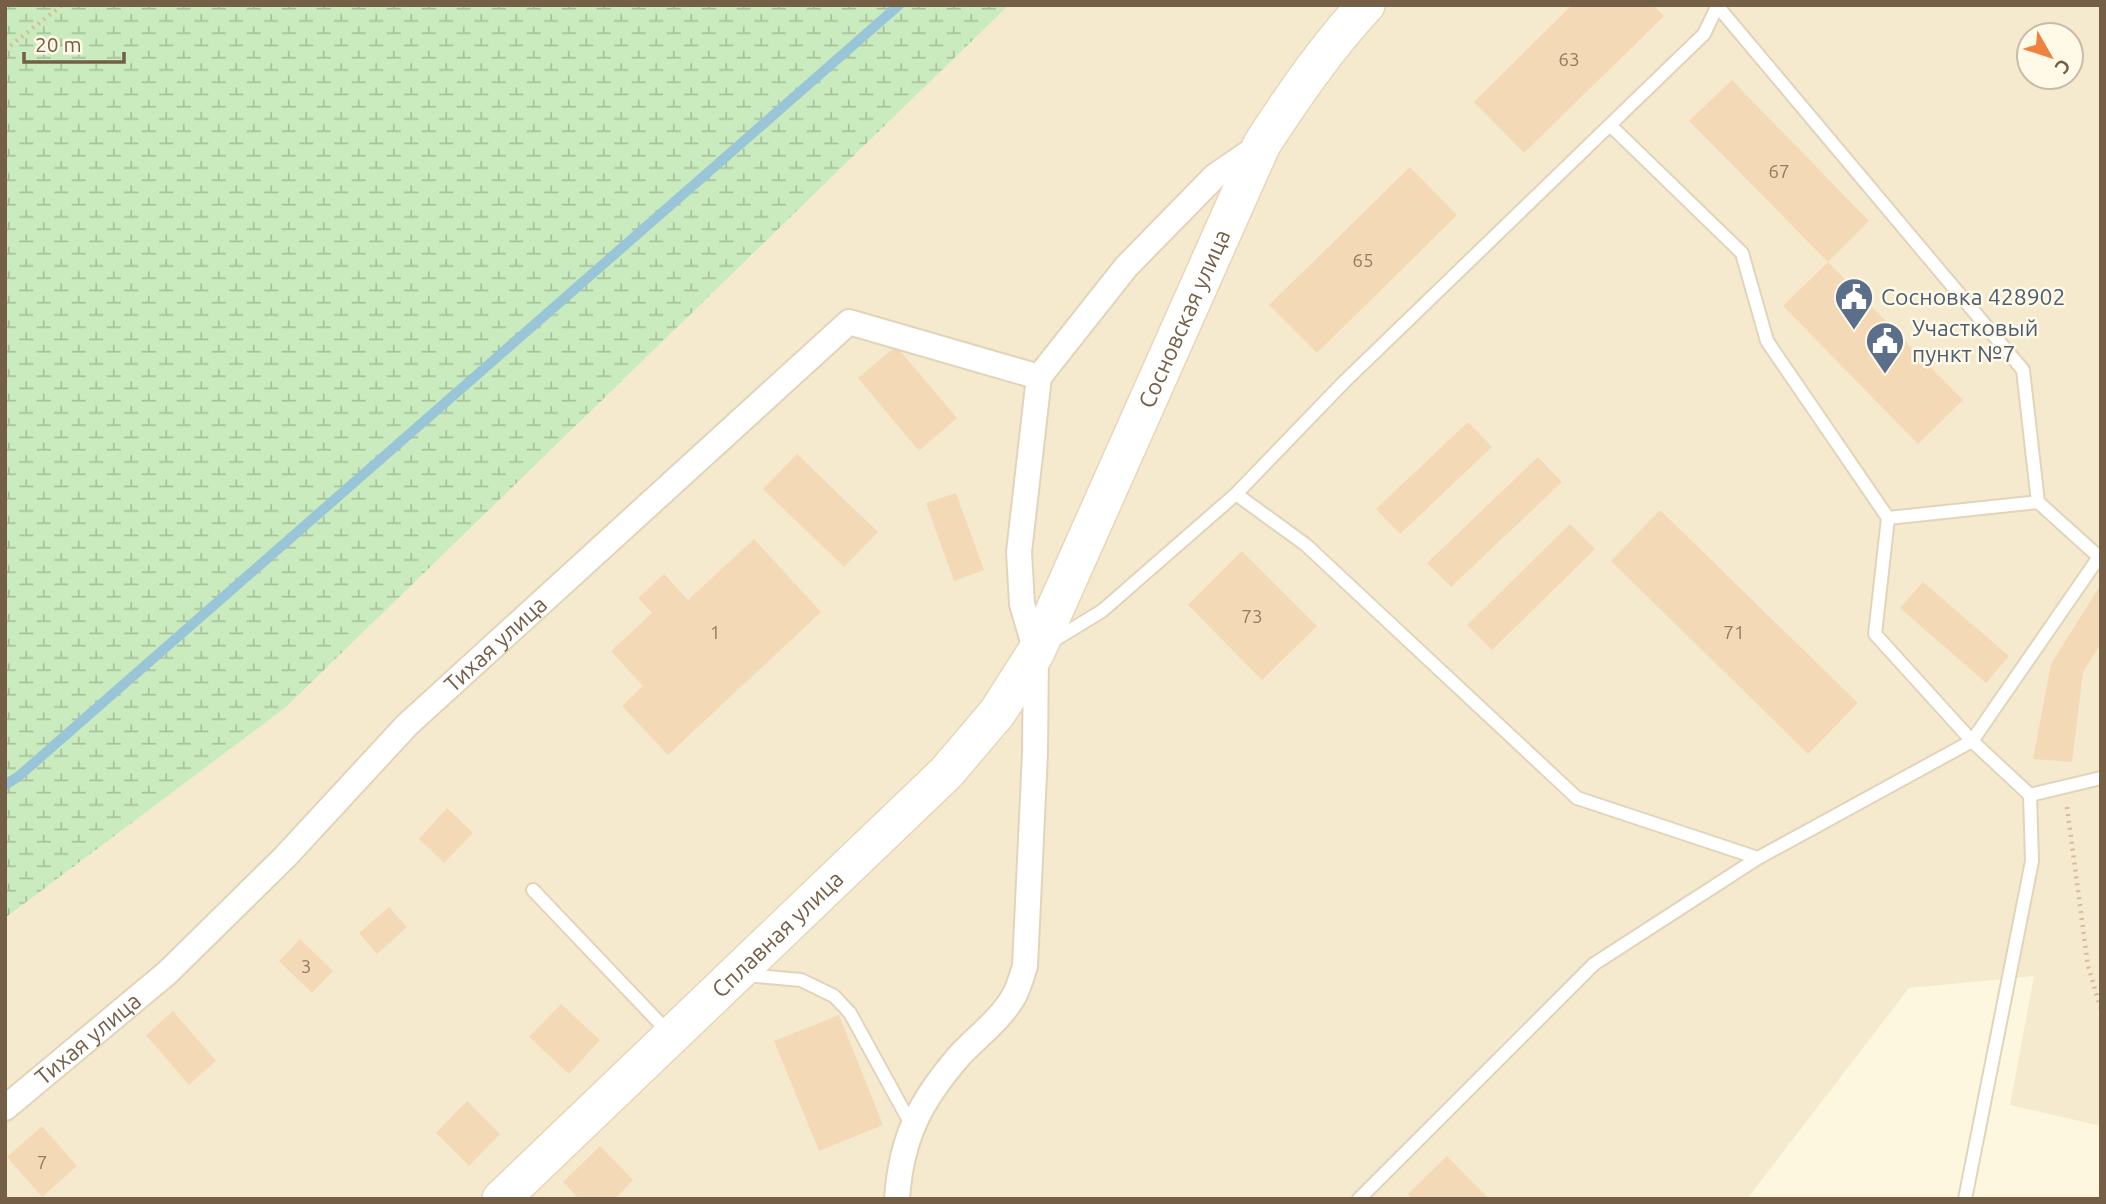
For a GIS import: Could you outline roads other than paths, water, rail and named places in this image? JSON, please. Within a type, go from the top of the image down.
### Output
[{"type":"street","name":"Сосновская улица","points":[[1036,652],[1262,144],[1300,85],[1366,5]]},
{"type":"street","points":[[897,1199],[900,1160],[912,1126],[926,1099],[960,1056],[1015,995],[1025,966],[1035,753],[1036,652],[1022,604],[1019,552],[1039,377],[1126,267],[1215,176],[1262,144]]},
{"type":"street","name":"Тихая улица","points":[[5,1108],[167,972],[285,857],[407,725],[849,322],[1039,377]]},
{"type":"street","name":"Сплавная улица","points":[[501,1199],[946,773],[997,713],[1036,652]]},
{"type":"lane","points":[[1036,652],[1102,611],[1236,494],[1343,383],[1704,34],[1718,6],[2024,370],[2038,502],[2100,555],[1972,741],[1758,858],[1594,964],[1359,1199]]},
{"type":"lane","points":[[1610,125],[1742,253],[1767,341],[1888,518],[1875,634],[1972,741],[2030,794],[2032,860],[1965,1199]]},
{"type":"lane","points":[[1236,494],[1306,545],[1577,797],[1758,858]]},
{"type":"lane","points":[[1888,518],[2038,502]]},
{"type":"lane","points":[[2030,794],[2101,778]]},
{"type":"lane","points":[[533,890],[671,1035]]},
{"type":"lane","points":[[735,974],[801,980],[834,996],[850,1013],[912,1126]]},
{"type":"waterway","points":[[5,785],[19,776],[899,5]]},
{"type":"place","name":"Сосновка 428902","points":[[1854,331]]},
{"type":"place","name":"Участковый пункт №7","points":[[1885,375]]}]
